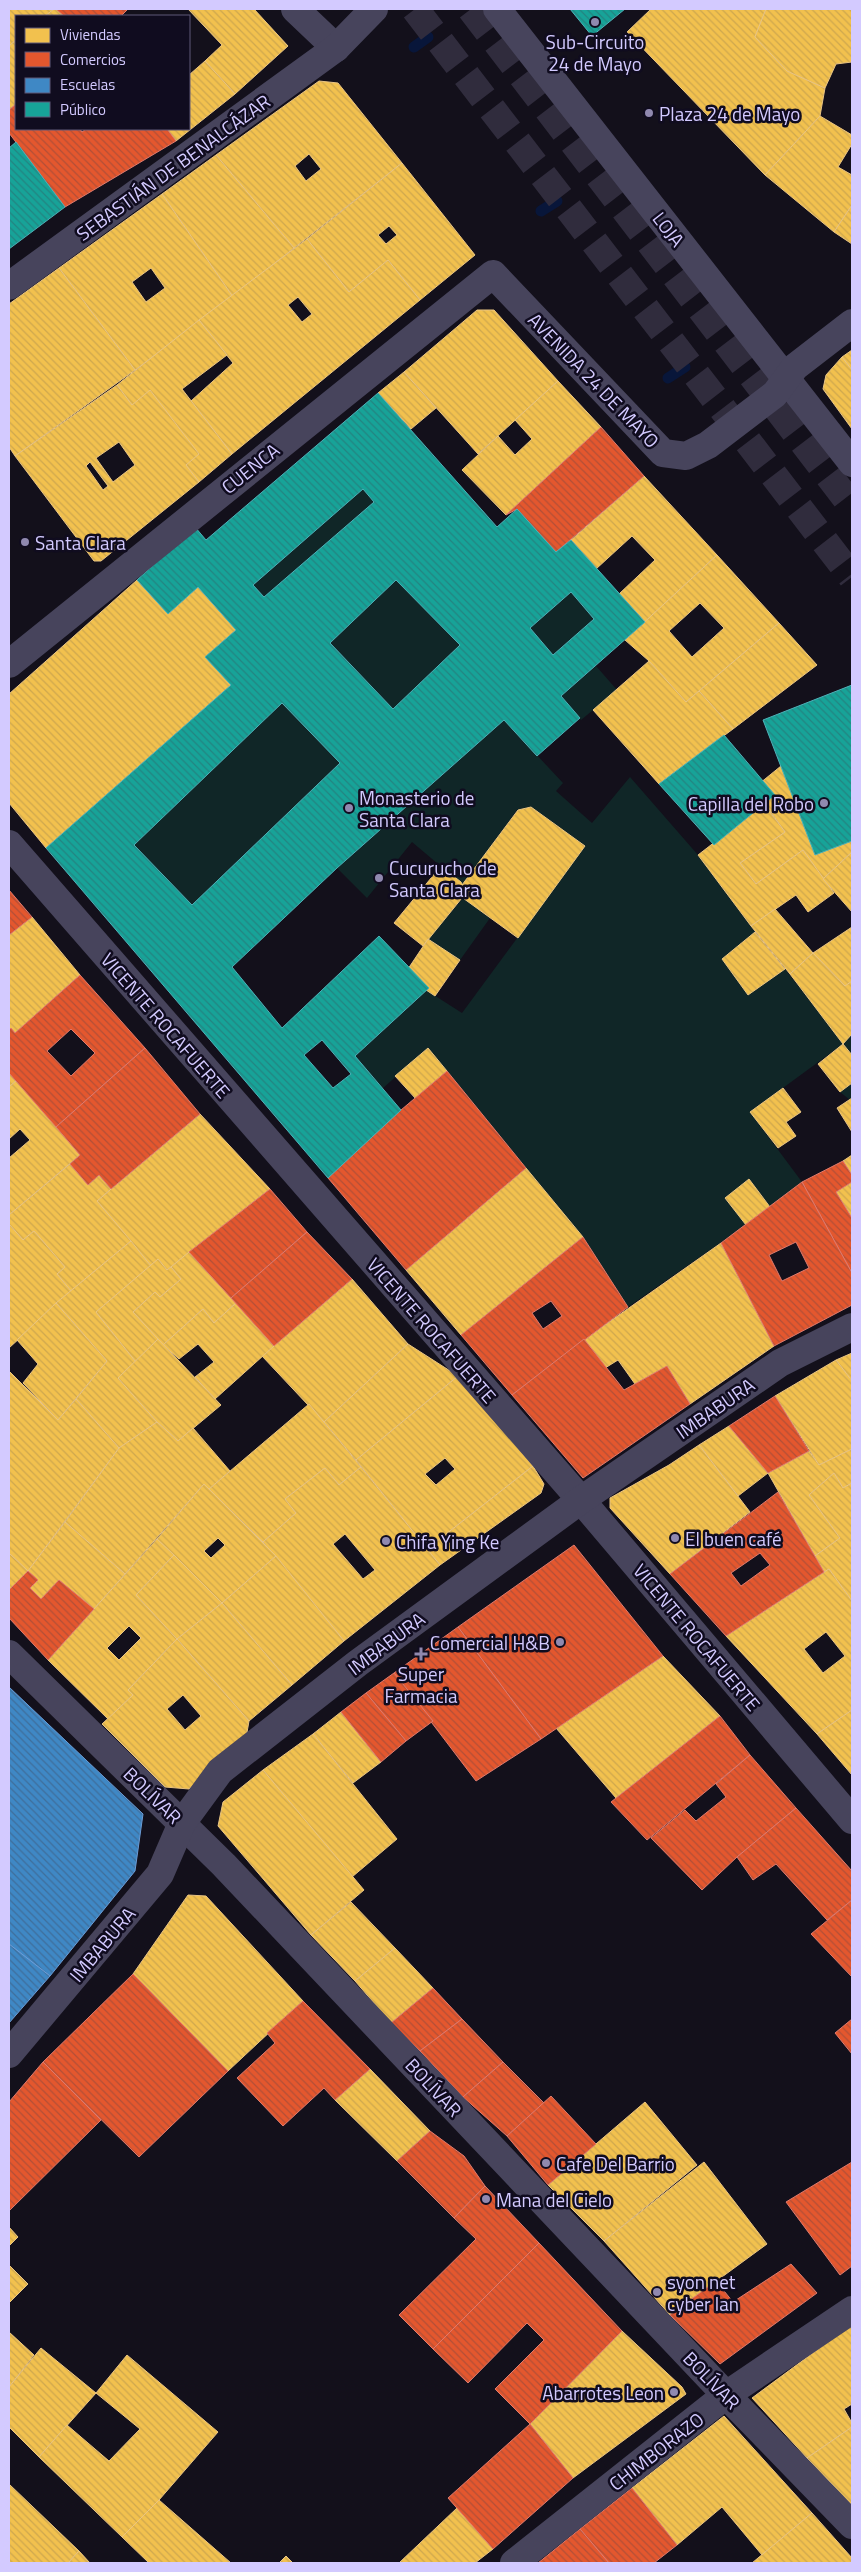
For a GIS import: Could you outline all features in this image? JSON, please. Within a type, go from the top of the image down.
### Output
[{"type":"street","points":[[295,9],[336,48]]},
{"type":"street","name":"SEBASTIÁN DE BENALCÁZAR","points":[[9,286],[336,48],[374,9]]},
{"type":"street","name":"LOJA","points":[[497,9],[787,380]]},
{"type":"street","name":"AVENIDA 24 DE MAYO","points":[[493,274],[663,453],[686,456],[708,445],[775,394],[787,380]]},
{"type":"street","name":"CUENCA","points":[[9,664],[493,274]]},
{"type":"street","points":[[852,323],[796,367],[787,380],[852,463]]},
{"type":"street","name":"VICENTE ROCAFUERTE","points":[[9,844],[581,1500],[852,1820]]},
{"type":"street","name":"IMBABURA","points":[[9,2054],[160,1874],[182,1823],[220,1771],[358,1663],[581,1500],[780,1363],[852,1327]]},
{"type":"street","name":"BOLÍVAR","points":[[9,1654],[182,1823],[852,2525]]},
{"type":"street","name":"CHIMBORAZO","points":[[514,2563],[726,2395],[852,2310]]},
{"type":"green space","points":[[363,489],[374,502],[264,597],[253,585]]},
{"type":"green space","points":[[396,580],[460,645],[393,709],[330,643]]},
{"type":"green space","points":[[571,592],[594,619],[553,655],[530,628]]},
{"type":"green space","points":[[596,666],[617,690],[581,720],[561,696]]},
{"type":"green space","points":[[282,703],[340,763],[192,905],[134,845]]},
{"type":"green space","points":[[504,720],[563,783],[556,791],[592,823],[630,777],[698,855],[755,932],[722,959],[748,995],[785,969],[843,1043],[852,1034],[852,1055],[843,1044],[750,1112],[802,1182],[770,1207],[749,1179],[725,1198],[746,1225],[628,1307],[561,1211],[428,1048],[382,1089],[355,1056],[426,990],[462,1013],[585,846],[531,807],[517,810],[463,885],[412,842],[367,898],[337,868]]},
{"type":"green space","points":[[463,898],[490,918],[460,960],[428,939]]},
{"type":"green space","points":[[852,1083],[852,1098],[850,1100],[840,1092]]},
{"type":"building: Viviendas","points":[[9,9],[54,9],[46,15],[15,15],[15,41],[9,46]]},
{"type":"building: Viviendas","points":[[56,9],[63,15],[46,15]]},
{"type":"building: Viviendas","points":[[188,9],[254,9],[288,46],[235,94],[205,61],[222,45]]},
{"type":"building: Viviendas","points":[[651,9],[766,9],[755,37],[787,71],[825,88],[820,116],[765,175],[627,32]]},
{"type":"building: Viviendas","points":[[766,9],[852,9],[852,62],[836,64],[825,88],[787,71],[755,37]]},
{"type":"building: Viviendas","points":[[15,41],[15,105],[9,110],[9,46]]},
{"type":"building: Viviendas","points":[[205,61],[235,94],[190,130],[190,74]]},
{"type":"building: Viviendas","points":[[319,81],[338,83],[402,163],[294,248],[216,155]],"holes":[[[309,154],[321,169],[306,181],[295,166]]]},
{"type":"building: Viviendas","points":[[820,116],[852,135],[852,144],[838,167],[852,175],[852,205],[834,232],[765,175]]},
{"type":"building: Viviendas","points":[[168,130],[190,130],[176,141]]},
{"type":"building: Viviendas","points":[[216,155],[294,248],[233,297],[162,194]]},
{"type":"building: Viviendas","points":[[402,163],[475,255],[420,300],[388,260],[349,292],[307,239]],"holes":[[[389,226],[397,235],[386,244],[378,235]]]},
{"type":"building: Viviendas","points":[[162,194],[233,297],[135,370],[59,268]],"holes":[[[151,268],[165,288],[146,302],[132,282]]]},
{"type":"building: Viviendas","points":[[852,205],[852,244],[834,232]]},
{"type":"building: Viviendas","points":[[307,239],[349,292],[388,260],[420,300],[232,454],[191,401],[233,363],[199,320]],"holes":[[[298,297],[312,314],[302,322],[288,305]]]},
{"type":"building: Viviendas","points":[[59,268],[135,370],[15,456],[9,447],[9,304]]},
{"type":"building: Viviendas","points":[[477,310],[494,310],[558,381],[478,454],[404,372]]},
{"type":"building: Viviendas","points":[[199,320],[227,355],[182,389],[232,454],[199,482],[117,385]]},
{"type":"building: Viviendas","points":[[852,350],[852,370],[842,357]]},
{"type":"building: Viviendas","points":[[842,357],[852,370],[852,429],[823,389],[826,375]]},
{"type":"building: Viviendas","points":[[404,372],[436,408],[411,429],[378,393]]},
{"type":"building: Viviendas","points":[[558,381],[601,427],[506,515],[462,470],[498,436],[515,455],[532,439],[515,420]]},
{"type":"building: Viviendas","points":[[117,385],[132,405],[150,390],[199,454],[186,465],[199,482],[101,561],[94,561],[15,456]],"holes":[[[119,442],[135,465],[113,482],[96,458]],[[90,462],[108,486],[103,490],[86,466]]]},
{"type":"building: Viviendas","points":[[644,476],[717,555],[645,622],[619,594],[655,560],[632,536],[596,569],[571,540]]},
{"type":"building: Viviendas","points":[[717,555],[779,623],[686,702],[649,661],[625,640]],"holes":[[[700,603],[724,628],[692,657],[669,631]]]},
{"type":"building: Viviendas","points":[[137,580],[168,614],[198,587],[236,630],[205,657],[231,685],[46,848],[9,803],[9,694]]},
{"type":"building: Viviendas","points":[[779,623],[817,665],[733,729],[699,691]]},
{"type":"building: Viviendas","points":[[649,661],[686,702],[699,691],[733,729],[659,784],[593,710]]},
{"type":"building: Viviendas","points":[[781,766],[852,843],[852,852],[823,879],[803,850],[756,884],[740,863],[785,832],[754,788]]},
{"type":"building: Viviendas","points":[[764,804],[785,832],[740,863],[756,884],[803,850],[834,893],[808,912],[796,895],[751,926],[698,855]]},
{"type":"building: Viviendas","points":[[531,807],[585,846],[518,938],[456,893],[518,810]]},
{"type":"building: Viviendas","points":[[852,852],[852,912],[823,879]]},
{"type":"building: Viviendas","points":[[441,866],[461,882],[466,893],[423,946],[394,923]]},
{"type":"building: Viviendas","points":[[775,909],[813,953],[790,974],[751,926]]},
{"type":"building: Viviendas","points":[[32,917],[80,975],[15,1033],[11,1028],[9,1030],[9,935]]},
{"type":"building: Viviendas","points":[[852,927],[852,993],[813,953]]},
{"type":"building: Viviendas","points":[[755,932],[785,969],[748,995],[722,959]]},
{"type":"building: Viviendas","points":[[428,939],[460,960],[435,996],[404,975]]},
{"type":"building: Viviendas","points":[[813,953],[845,986],[852,981],[852,1034],[843,1044],[790,974]]},
{"type":"building: Viviendas","points":[[843,1044],[852,1055],[852,1083],[840,1092],[818,1064]]},
{"type":"building: Viviendas","points":[[428,1048],[447,1071],[416,1099],[395,1076]]},
{"type":"building: Viviendas","points":[[9,1073],[17,1080],[9,1087]]},
{"type":"building: Viviendas","points":[[17,1080],[80,1155],[9,1215],[9,1158],[30,1140],[20,1129],[9,1139],[9,1087]]},
{"type":"building: Viviendas","points":[[783,1088],[801,1112],[786,1122],[796,1136],[778,1148],[750,1112]]},
{"type":"building: Viviendas","points":[[852,1098],[852,1132],[837,1108]]},
{"type":"building: Viviendas","points":[[200,1114],[270,1189],[167,1270],[158,1259],[151,1266],[97,1201]]},
{"type":"building: Viviendas","points":[[852,1155],[852,1175],[843,1161]]},
{"type":"building: Viviendas","points":[[70,1164],[88,1185],[99,1175],[111,1189],[97,1201],[131,1241],[71,1291],[57,1274],[65,1267],[34,1231],[23,1240],[9,1224],[9,1215]]},
{"type":"building: Viviendas","points":[[526,1168],[583,1237],[461,1335],[406,1270]]},
{"type":"building: Viviendas","points":[[749,1179],[770,1207],[746,1225],[725,1198]]},
{"type":"building: Viviendas","points":[[852,1182],[852,1218],[836,1192]]},
{"type":"building: Viviendas","points":[[9,1224],[23,1240],[34,1231],[65,1267],[57,1274],[71,1291],[9,1348]]},
{"type":"building: Viviendas","points":[[131,1241],[151,1266],[96,1312],[136,1362],[118,1378],[157,1422],[119,1448],[76,1399],[107,1361],[56,1303]]},
{"type":"building: Viviendas","points":[[721,1243],[774,1346],[690,1404],[667,1366],[635,1384],[618,1360],[597,1373],[575,1346]]},
{"type":"building: Viviendas","points":[[189,1252],[236,1303],[214,1323],[203,1309],[163,1345],[133,1312],[155,1292],[160,1297],[181,1279],[171,1267]]},
{"type":"building: Viviendas","points":[[158,1259],[167,1270],[171,1267],[181,1279],[160,1297],[155,1292],[133,1312],[158,1339],[136,1362],[96,1312]]},
{"type":"building: Viviendas","points":[[352,1279],[408,1344],[324,1422],[262,1356]]},
{"type":"building: Viviendas","points":[[56,1303],[107,1361],[58,1420],[23,1383],[38,1364],[17,1340]]},
{"type":"building: Viviendas","points":[[236,1303],[274,1346],[215,1399],[195,1377],[214,1362],[198,1344],[179,1359],[163,1345],[203,1309],[214,1323]]},
{"type":"building: Viviendas","points":[[158,1339],[221,1405],[178,1441],[157,1422],[118,1378]]},
{"type":"building: Viviendas","points":[[408,1344],[458,1376],[356,1460],[324,1422]]},
{"type":"building: Viviendas","points":[[852,1353],[852,1381],[836,1360]]},
{"type":"building: Viviendas","points":[[836,1360],[852,1381],[852,1449],[819,1465],[775,1396]]},
{"type":"building: Viviendas","points":[[9,1371],[58,1420],[76,1399],[119,1448],[28,1571],[9,1553]]},
{"type":"building: Viviendas","points":[[458,1376],[533,1466],[427,1549],[356,1460]],"holes":[[[445,1458],[455,1469],[436,1485],[425,1474]]]},
{"type":"building: Viviendas","points":[[309,1404],[361,1467],[339,1485],[325,1468],[285,1499],[296,1513],[263,1542],[209,1489]]},
{"type":"building: Viviendas","points":[[157,1422],[178,1441],[193,1428],[230,1471],[209,1489],[204,1484],[125,1574],[65,1522],[119,1448]]},
{"type":"building: Viviendas","points":[[729,1426],[768,1473],[738,1496],[699,1445]]},
{"type":"building: Viviendas","points":[[699,1445],[750,1512],[670,1574],[610,1508],[610,1498],[669,1465]]},
{"type":"building: Viviendas","points":[[852,1449],[852,1483],[843,1488],[834,1473],[809,1495],[840,1538],[815,1556],[768,1473],[809,1451],[819,1465]]},
{"type":"building: Viviendas","points":[[533,1466],[544,1484],[541,1493],[440,1565],[427,1549]]},
{"type":"building: Viviendas","points":[[361,1467],[440,1565],[344,1641],[263,1542],[296,1513],[285,1499],[325,1468],[339,1485]],"holes":[[[345,1534],[375,1570],[363,1579],[333,1544]]]},
{"type":"building: Viviendas","points":[[834,1473],[843,1488],[852,1483],[852,1601],[829,1569],[824,1572],[815,1556],[840,1538],[809,1495]]},
{"type":"building: Viviendas","points":[[204,1484],[276,1556],[222,1603],[157,1539]],"holes":[[[218,1538],[225,1545],[211,1558],[204,1551]]]},
{"type":"building: Viviendas","points":[[65,1522],[125,1574],[94,1609],[59,1580],[41,1599],[30,1588],[38,1580],[28,1571]]},
{"type":"building: Viviendas","points":[[157,1539],[174,1555],[136,1595],[177,1639],[128,1690],[133,1695],[108,1719],[48,1660]],"holes":[[[129,1626],[141,1638],[119,1660],[107,1648]]]},
{"type":"building: Viviendas","points":[[9,1553],[28,1571],[9,1590]]},
{"type":"building: Viviendas","points":[[174,1555],[222,1603],[177,1639],[136,1595]]},
{"type":"building: Viviendas","points":[[276,1556],[344,1641],[292,1685],[222,1603]]},
{"type":"building: Viviendas","points":[[829,1569],[852,1601],[852,1710],[817,1734],[726,1636]],"holes":[[[826,1632],[845,1656],[823,1673],[804,1649]]]},
{"type":"building: Viviendas","points":[[222,1603],[292,1685],[249,1721],[177,1639]]},
{"type":"building: Viviendas","points":[[177,1639],[249,1721],[246,1738],[189,1789],[165,1787],[102,1724],[133,1695],[128,1690]],"holes":[[[183,1695],[201,1716],[185,1730],[167,1709]]]},
{"type":"building: Viviendas","points":[[663,1656],[720,1716],[616,1798],[556,1728]]},
{"type":"building: Viviendas","points":[[852,1710],[852,1775],[817,1734]]},
{"type":"building: Viviendas","points":[[341,1712],[381,1762],[353,1783],[313,1734]]},
{"type":"building: Viviendas","points":[[313,1734],[397,1839],[352,1877],[263,1770]]},
{"type":"building: Viviendas","points":[[263,1770],[364,1890],[311,1935],[218,1826],[223,1802]]},
{"type":"building: Viviendas","points":[[188,1895],[206,1896],[303,2001],[228,2071],[133,1974]]},
{"type":"building: Viviendas","points":[[351,1902],[395,1948],[355,1981],[311,1935]]},
{"type":"building: Viviendas","points":[[395,1948],[433,1988],[391,2023],[355,1981]]},
{"type":"building: Viviendas","points":[[370,2069],[430,2131],[397,2161],[335,2100]]},
{"type":"building: Viviendas","points":[[645,2102],[697,2165],[604,2241],[548,2185]]},
{"type":"building: Viviendas","points":[[704,2162],[767,2244],[670,2315],[604,2241]]},
{"type":"building: Viviendas","points":[[9,2227],[18,2237],[9,2246]]},
{"type":"building: Viviendas","points":[[9,2265],[28,2284],[9,2303]]},
{"type":"building: Viviendas","points":[[852,2324],[852,2404],[844,2409],[852,2423],[852,2427],[807,2458],[752,2398]]},
{"type":"building: Viviendas","points":[[622,2331],[682,2387],[686,2394],[573,2478],[530,2424]]},
{"type":"building: Viviendas","points":[[9,2332],[34,2355],[9,2387]]},
{"type":"building: Viviendas","points":[[41,2348],[96,2393],[39,2457],[9,2427],[9,2387]]},
{"type":"building: Viviendas","points":[[127,2355],[218,2432],[159,2500],[122,2537],[39,2457],[67,2425],[109,2461],[140,2429],[96,2393]]},
{"type":"building: Viviendas","points":[[724,2416],[812,2513],[762,2555],[722,2507],[677,2545],[632,2488]]},
{"type":"building: Viviendas","points":[[852,2427],[852,2505],[807,2458]]},
{"type":"building: Viviendas","points":[[9,2484],[79,2551],[68,2563],[9,2563]]},
{"type":"building: Viviendas","points":[[159,2500],[231,2563],[149,2563],[122,2537]]},
{"type":"building: Viviendas","points":[[457,2508],[493,2549],[475,2563],[399,2563]]},
{"type":"building: Viviendas","points":[[812,2513],[852,2558],[852,2563],[752,2563]]},
{"type":"building: Viviendas","points":[[79,2551],[90,2563],[68,2563]]},
{"type":"building: Viviendas","points":[[286,2556],[293,2563],[279,2563]]},
{"type":"building: Comercios","points":[[56,9],[128,9],[122,15],[63,15]]},
{"type":"building: Comercios","points":[[15,105],[15,130],[81,130],[82,132],[85,130],[168,130],[176,141],[65,207],[9,133],[9,110]]},
{"type":"building: Comercios","points":[[601,427],[644,476],[556,552],[517,509],[506,515]]},
{"type":"building: Comercios","points":[[9,890],[32,917],[9,935]]},
{"type":"building: Comercios","points":[[80,975],[145,1048],[56,1127],[9,1073],[9,1030],[11,1028],[15,1033]],"holes":[[[71,1029],[95,1053],[71,1076],[47,1051]]]},
{"type":"building: Comercios","points":[[145,1048],[200,1114],[111,1189],[99,1175],[88,1185],[70,1164],[80,1155],[56,1127]]},
{"type":"building: Comercios","points":[[447,1071],[526,1168],[406,1270],[328,1178],[401,1110]]},
{"type":"building: Comercios","points":[[843,1161],[852,1175],[852,1182],[836,1192],[852,1218],[852,1273],[802,1182]]},
{"type":"building: Comercios","points":[[802,1182],[852,1273],[852,1305],[774,1346],[721,1243]],"holes":[[[796,1242],[809,1268],[782,1281],[769,1255]]]},
{"type":"building: Comercios","points":[[270,1189],[307,1232],[231,1298],[189,1252]]},
{"type":"building: Comercios","points":[[307,1232],[352,1279],[274,1346],[231,1298]]},
{"type":"building: Comercios","points":[[583,1237],[628,1307],[512,1395],[461,1335]],"holes":[[[551,1301],[562,1316],[543,1329],[532,1313]]]},
{"type":"building: Comercios","points":[[584,1339],[624,1390],[667,1366],[690,1404],[583,1478],[512,1395]]},
{"type":"building: Comercios","points":[[775,1396],[809,1451],[768,1473],[729,1426]]},
{"type":"building: Comercios","points":[[778,1492],[824,1572],[726,1636],[670,1574]],"holes":[[[760,1553],[770,1565],[741,1586],[731,1573]]]},
{"type":"building: Comercios","name":"Comercial H&B","points":[[574,1545],[663,1656],[541,1739],[458,1627]]},
{"type":"building: Comercios","points":[[28,1571],[38,1580],[30,1588],[41,1599],[59,1580],[94,1609],[48,1660],[9,1618],[9,1590]]},
{"type":"building: Comercios","points":[[458,1627],[541,1739],[476,1781],[394,1673]]},
{"type":"building: Comercios","points":[[394,1673],[433,1721],[406,1741],[366,1693]]},
{"type":"building: Comercios","points":[[366,1693],[406,1741],[381,1762],[341,1712]]},
{"type":"building: Comercios","points":[[720,1716],[750,1755],[647,1840],[611,1802]]},
{"type":"building: Comercios","points":[[750,1755],[796,1808],[737,1857],[702,1890],[651,1838],[685,1810],[696,1821],[726,1797],[716,1784]]},
{"type":"building: Comercios","points":[[796,1808],[852,1871],[852,1900],[827,1920],[776,1864],[753,1880],[737,1857]]},
{"type":"building: Comercios","points":[[852,1900],[852,1977],[811,1934]]},
{"type":"building: Comercios","points":[[133,1974],[228,2071],[139,2157],[43,2062]]},
{"type":"building: Comercios","points":[[433,1988],[462,2019],[420,2051],[391,2023]]},
{"type":"building: Comercios","points":[[303,2001],[370,2069],[335,2100],[324,2088],[283,2126],[237,2078],[275,2043],[267,2033]]},
{"type":"building: Comercios","points":[[462,2019],[503,2062],[463,2097],[420,2051]]},
{"type":"building: Comercios","points":[[852,2019],[852,2054],[835,2033]]},
{"type":"building: Comercios","points":[[43,2062],[101,2120],[9,2211],[9,2102]]},
{"type":"building: Comercios","points":[[503,2062],[544,2103],[507,2136],[463,2097]]},
{"type":"building: Comercios","points":[[551,2096],[596,2144],[548,2185],[507,2136]]},
{"type":"building: Comercios","points":[[430,2131],[464,2156],[485,2186],[454,2218],[397,2161]]},
{"type":"building: Comercios","points":[[852,2162],[852,2266],[840,2275],[786,2202]]},
{"type":"building: Comercios","points":[[485,2186],[539,2243],[433,2349],[399,2315],[476,2239],[454,2218]]},
{"type":"building: Comercios","points":[[539,2243],[622,2331],[530,2424],[495,2389],[544,2340],[527,2323],[468,2383],[433,2349]]},
{"type":"building: Comercios","points":[[791,2264],[817,2293],[720,2364],[670,2315],[716,2281],[733,2302]]},
{"type":"building: Comercios","points":[[530,2424],[573,2478],[493,2549],[448,2498]]},
{"type":"building: Comercios","points":[[632,2488],[677,2545],[654,2563],[609,2563],[580,2529]]},
{"type":"building: Comercios","points":[[580,2529],[609,2563],[538,2563]]},
{"type":"building: Escuelas","points":[[9,1687],[143,1814],[135,1871],[50,1976],[9,1944]]},
{"type":"building: Escuelas","points":[[9,1944],[50,1976],[9,2023]]},
{"type":"building: Público","name":"Sub-Circuito 24 de Mayo","points":[[570,9],[625,9],[592,36]]},
{"type":"building: Público","points":[[16,142],[65,207],[9,249],[9,148]]},
{"type":"building: Público","name":"Monasterio de Santa Clara","points":[[378,393],[497,527],[517,509],[556,552],[571,540],[645,622],[561,696],[580,718],[537,756],[504,720],[337,868],[232,967],[282,1028],[379,936],[429,988],[355,1056],[401,1110],[328,1178],[46,848],[231,685],[205,657],[236,630],[198,587],[168,614],[137,580],[195,527],[206,540]],"holes":[[[363,489],[374,502],[264,597],[253,585]],[[396,580],[460,645],[393,709],[330,643]],[[571,592],[594,619],[553,655],[530,628]],[[282,703],[340,763],[192,905],[134,845]],[[322,1040],[351,1074],[333,1088],[304,1055]]]},
{"type":"building: Público","name":"Capilla del Robo","points":[[852,685],[852,841],[815,855],[763,720]]},
{"type":"building: Público","points":[[724,735],[775,795],[714,845],[659,784]]},
{"type":"waterway","points":[[414,47],[428,37]]},
{"type":"waterway","points":[[541,211],[557,201]]},
{"type":"waterway","points":[[668,378],[685,367]]},
{"type":"tunnel","points":[[415,9],[852,577]]},
{"type":"tunnel","points":[[471,9],[852,506]]},
{"type":"place","name":"Sub-Circuito 24 de Mayo","points":[[595,22]]},
{"type":"place","name":"Plaza 24 de Mayo","points":[[649,113]]},
{"type":"place","name":"Santa Clara","points":[[25,542]]},
{"type":"place","name":"Capilla del Robo","points":[[824,803]]},
{"type":"place","name":"Monasterio de Santa Clara","points":[[349,808]]},
{"type":"place","name":"Cucurucho de Santa Clara","points":[[379,878]]},
{"type":"place","name":"El buen café","points":[[675,1538]]},
{"type":"place","name":"Chifa Ying Ke","points":[[386,1541]]},
{"type":"place","name":"Comercial H&B","points":[[560,1642]]},
{"type":"place","name":"Super Farmacia","points":[[421,1654]]},
{"type":"place","name":"Cafe Del Barrio","points":[[546,2163]]},
{"type":"place","name":"Mana del Cielo","points":[[486,2199]]},
{"type":"place","name":"syon net cyber lan","points":[[657,2292]]},
{"type":"place","name":"Abarrotes Leon","points":[[674,2392]]}]
